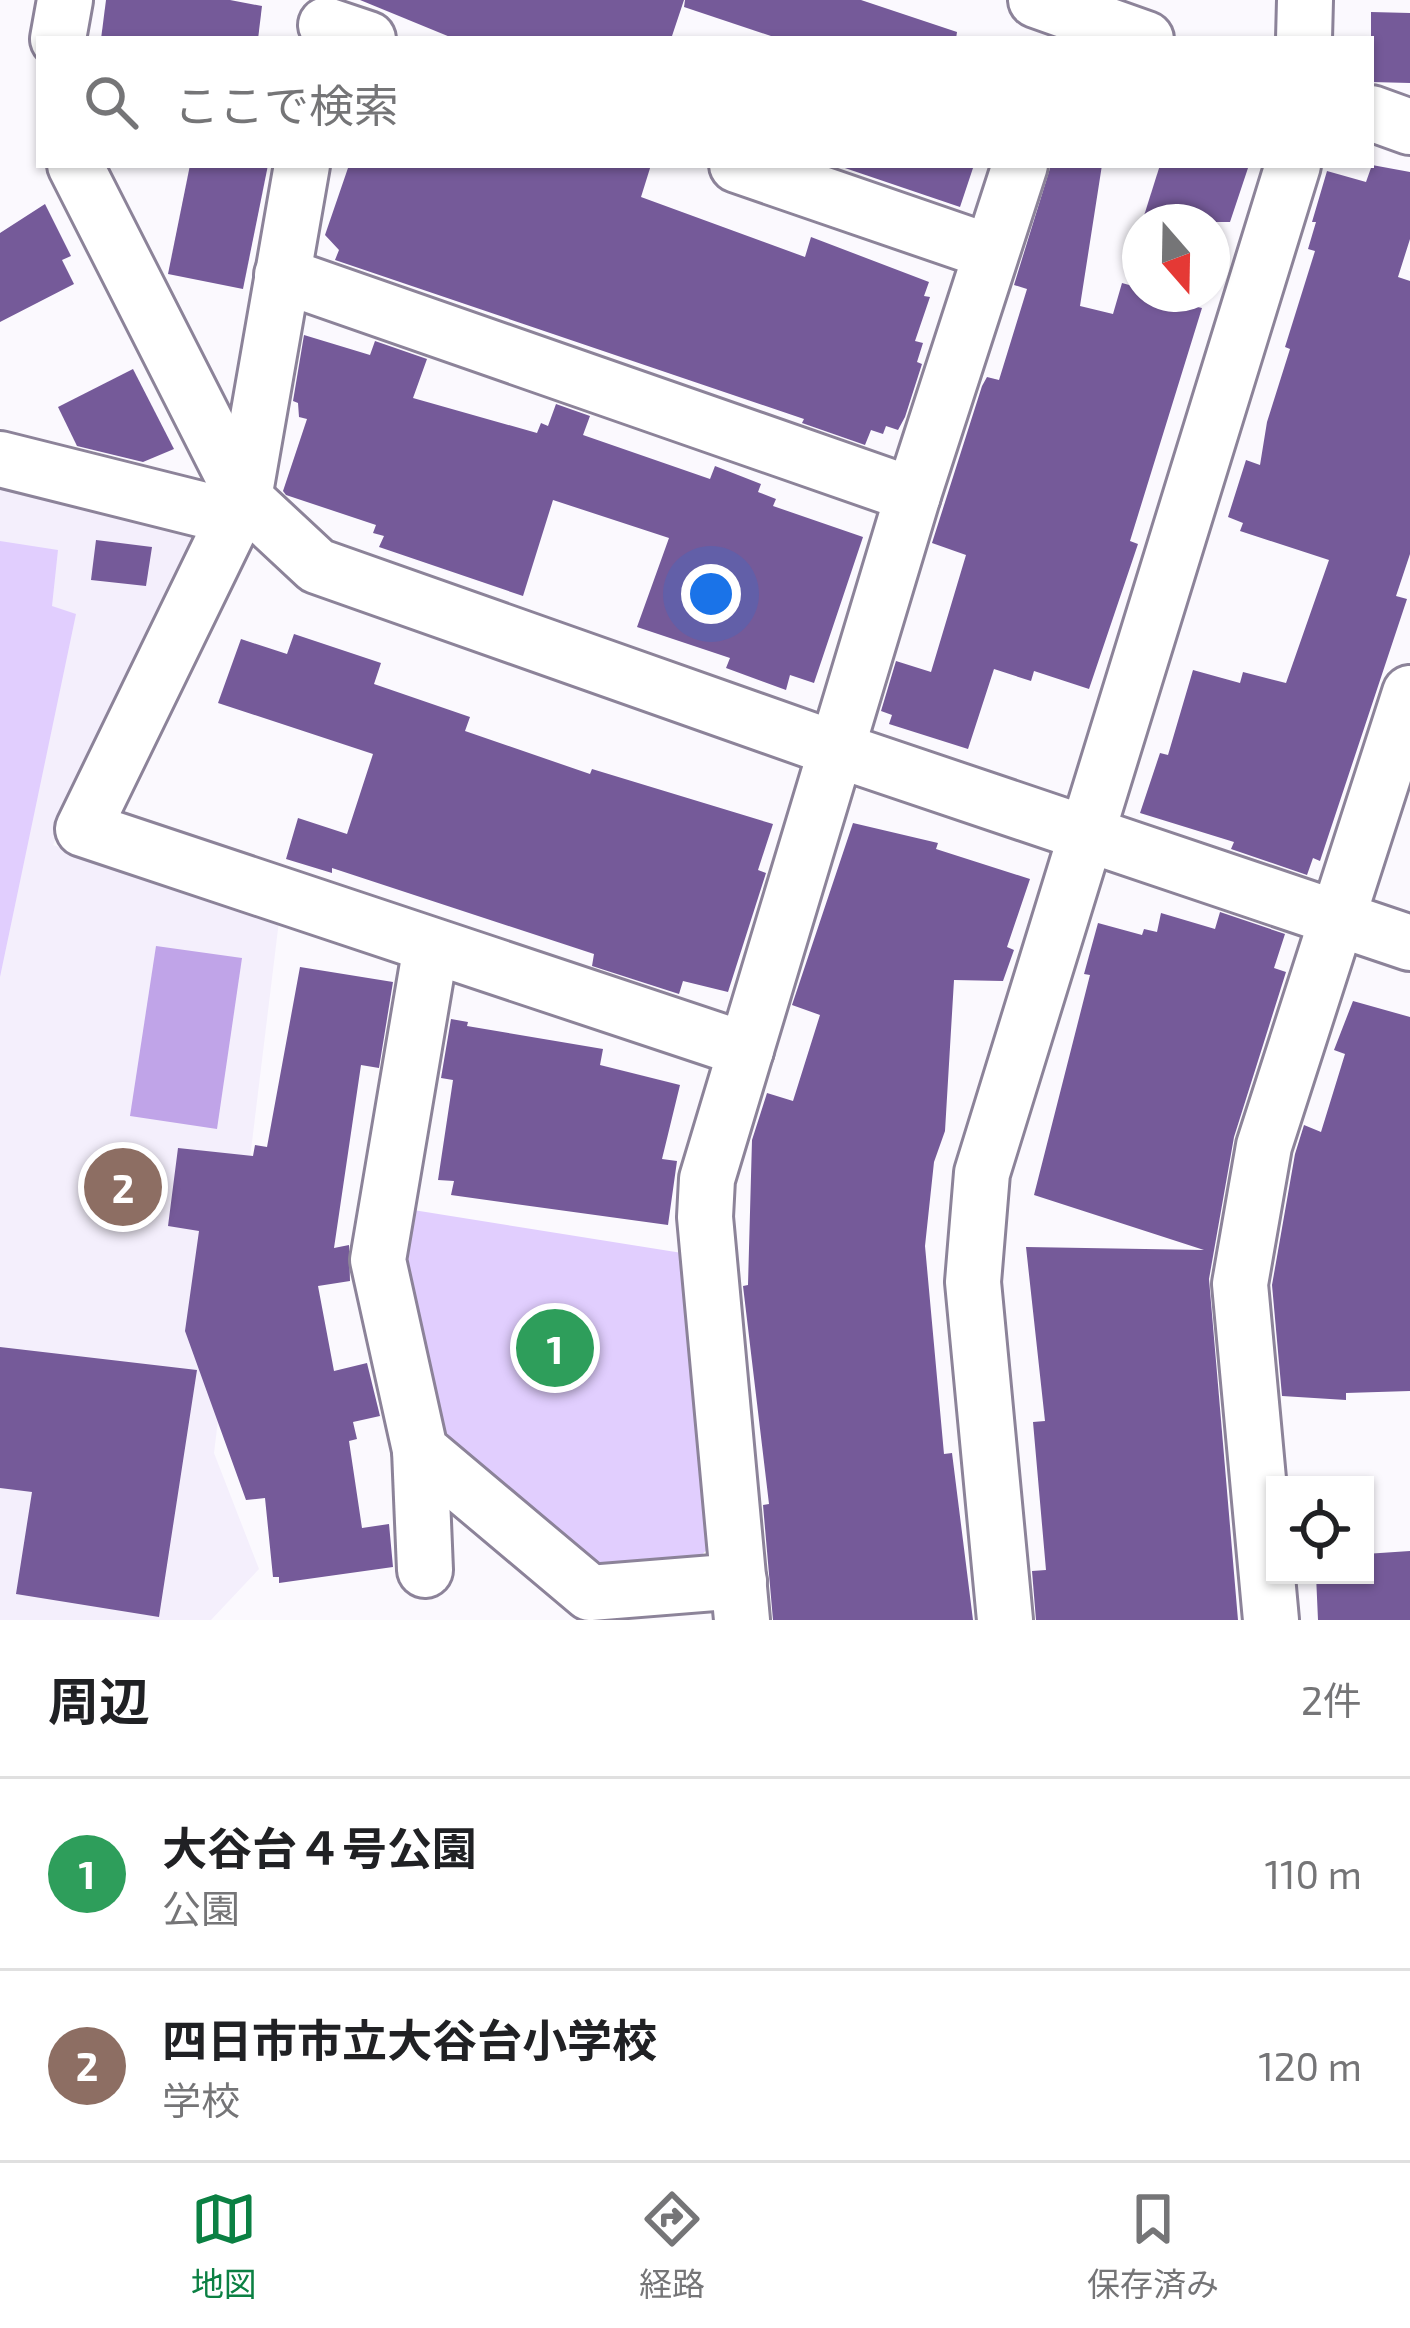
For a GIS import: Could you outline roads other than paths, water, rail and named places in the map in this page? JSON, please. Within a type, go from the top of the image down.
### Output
[{"type":"street","points":[[59,36],[65,0]]},
{"type":"street","points":[[1304,36],[1305,0]]},
{"type":"street","points":[[1037,9],[1135,36]]},
{"type":"street","points":[[1374,114],[1410,127]]},
{"type":"street","points":[[76,168],[240,508]]},
{"type":"street","points":[[301,168],[240,508],[83,829],[746,1050]]},
{"type":"street","points":[[745,168],[990,252]]},
{"type":"street","points":[[420,1450],[590,1593],[741,1601],[704,1196],[913,495],[1019,168]]},
{"type":"street","points":[[1005,1620],[973,1282],[976,1206],[991,1140],[1292,168]]},
{"type":"street","points":[[282,274],[913,495]]},
{"type":"street","points":[[0,459],[240,508],[346,580],[1410,944]]},
{"type":"street","points":[[1271,1620],[1240,1283],[1264,1146],[1410,693]]},
{"type":"street","points":[[425,1570],[420,1450],[378,1260],[431,946]]},
{"type":"place","name":"四日市市立大谷台小学校","points":[[123,1187]]},
{"type":"place","name":"大谷台４号公園","points":[[555,1348]]}]
